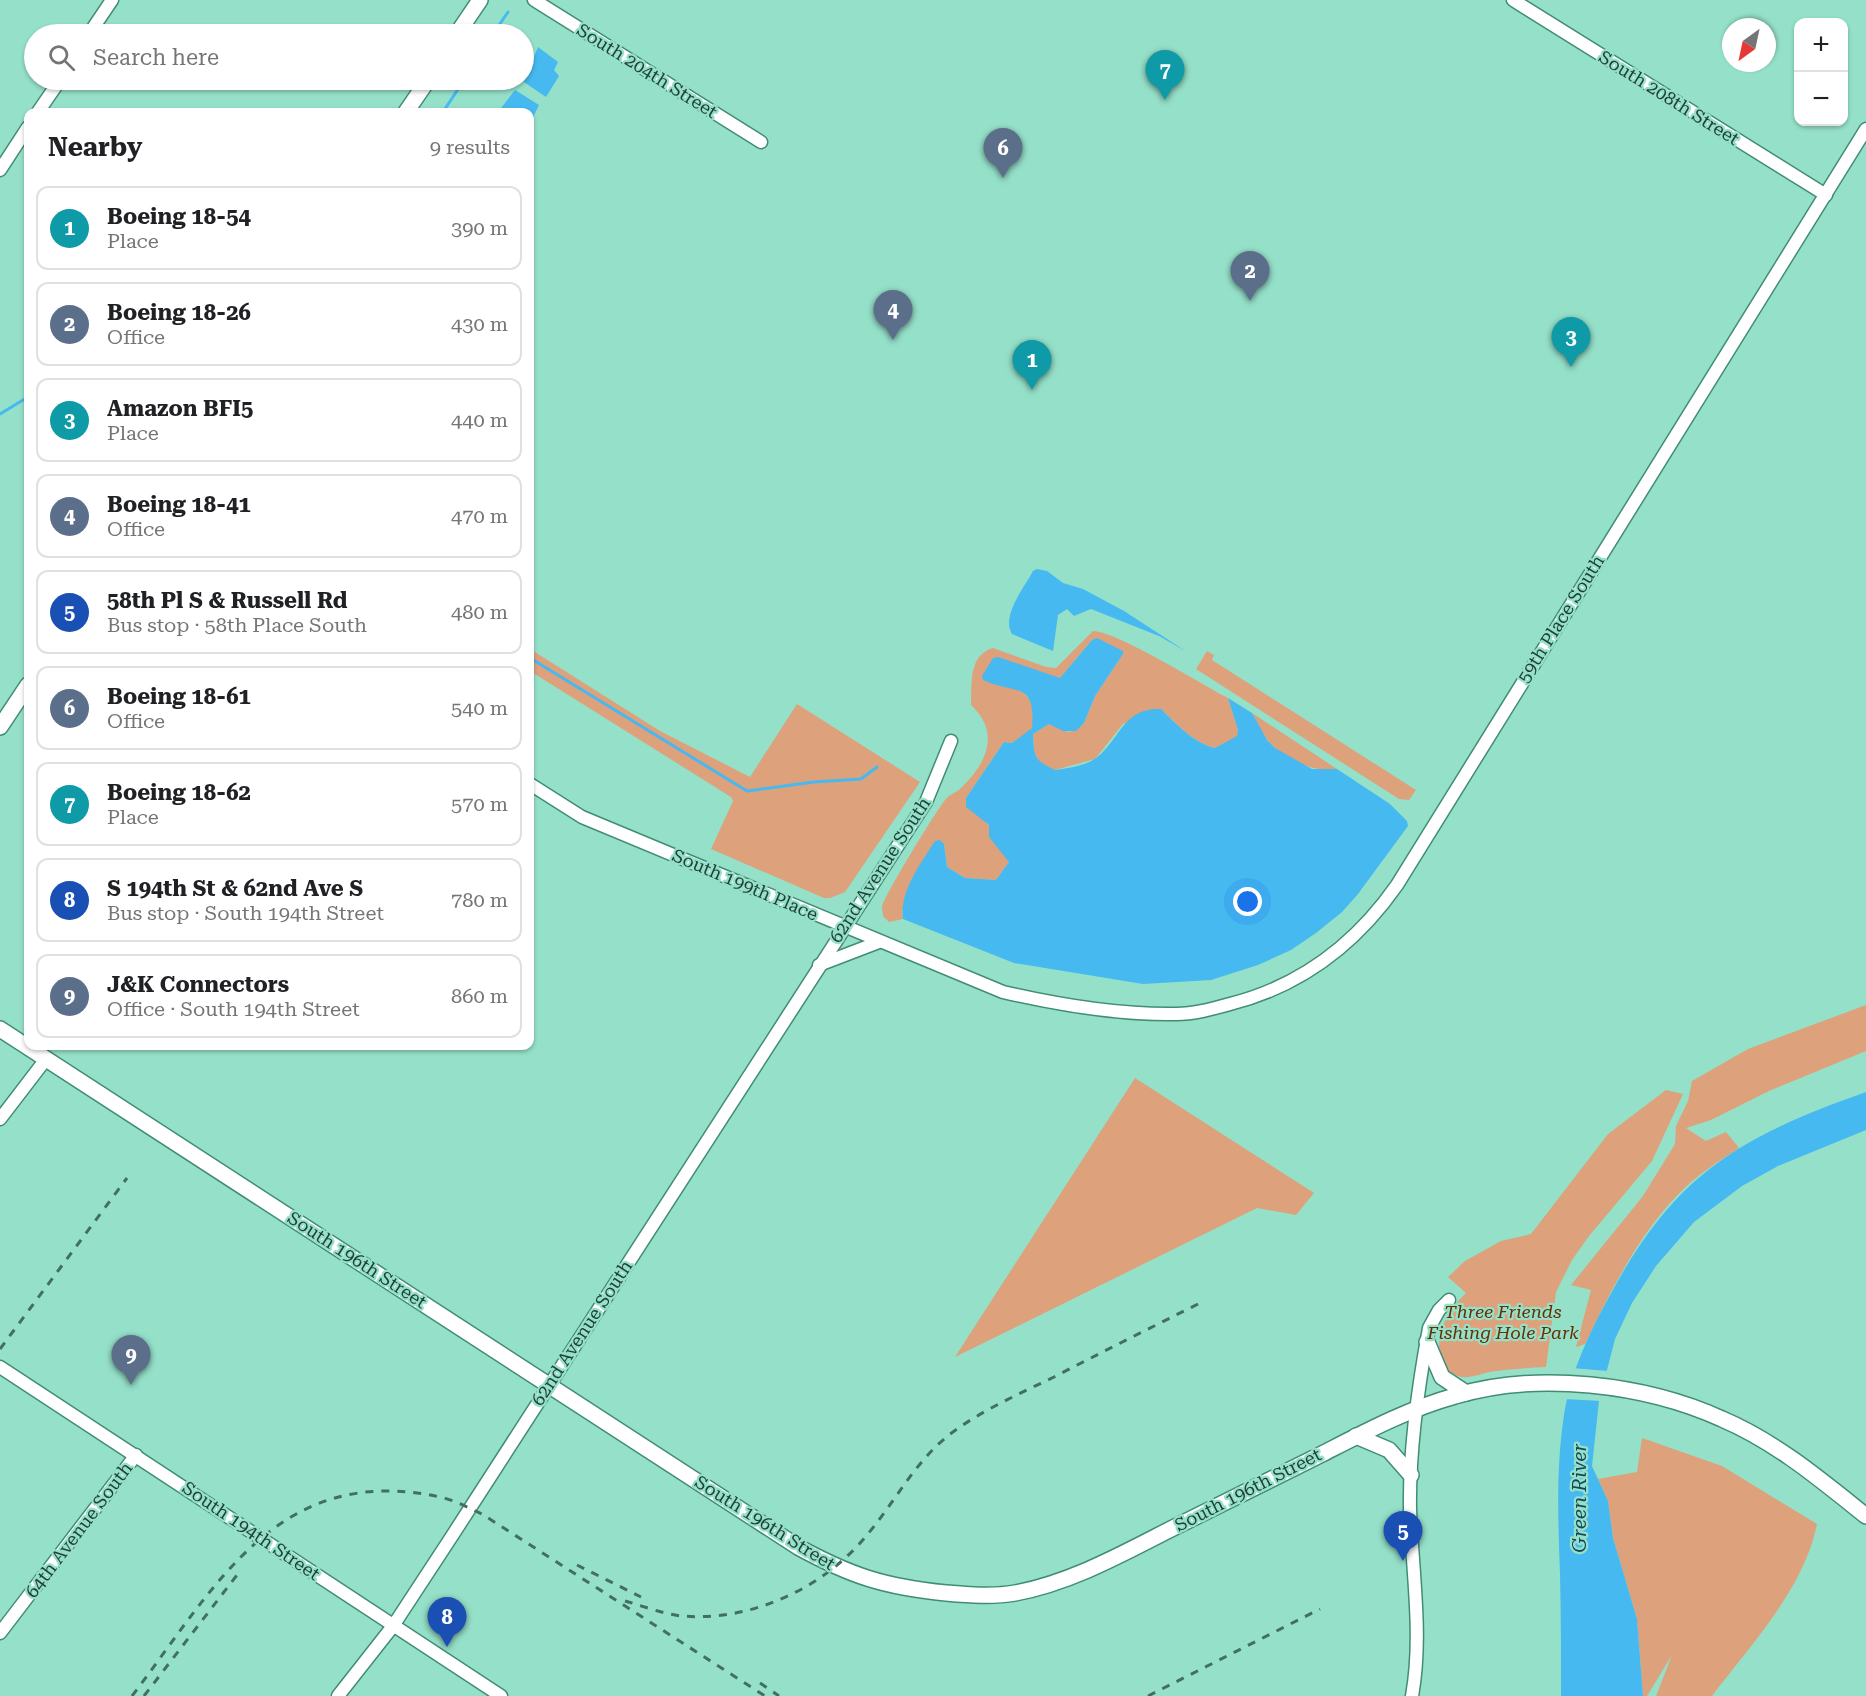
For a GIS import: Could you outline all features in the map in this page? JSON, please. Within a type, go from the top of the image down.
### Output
[{"type":"main road","points":[[464,24],[480,0]]},
{"type":"main road","points":[[409,108],[421,90]]},
{"type":"main road","points":[[0,727],[24,691]]},
{"type":"main road","name":"South 196th Street","points":[[0,1029],[24,1045]]},
{"type":"main road","name":"South 196th Street","points":[[32,1050],[798,1547],[836,1568],[886,1586],[966,1594],[1017,1592],[1080,1573],[1356,1436],[1417,1410],[1466,1393],[1537,1384],[1595,1386],[1626,1390],[1686,1405],[1757,1436],[1807,1470],[1866,1516]]},
{"type":"main road","points":[[1427,1342],[1442,1377],[1466,1393]]},
{"type":"main road","points":[[1356,1436],[1389,1450],[1411,1475]]},
{"type":"street","points":[[96,24],[112,0]]},
{"type":"street","name":"South 204th Street","points":[[534,0],[760,142]]},
{"type":"street","name":"South 208th Street","points":[[1513,0],[1826,195]]},
{"type":"street","points":[[41,108],[53,90]]},
{"type":"street","name":"59th Place South","points":[[1177,1014],[1207,1010],[1257,997],[1287,984],[1319,965],[1351,940],[1377,913],[1866,129]]},
{"type":"street","points":[[0,170],[24,133]]},
{"type":"street","name":"62nd Avenue South","points":[[338,1696],[393,1626],[926,802],[951,741]]},
{"type":"street","name":"South 199th Place","points":[[534,787],[582,817],[1004,992],[1039,1000],[1102,1009],[1177,1014]]},
{"type":"street","name":"62nd Avenue South","points":[[819,965],[879,942]]},
{"type":"street","points":[[0,1119],[46,1059]]},
{"type":"street","points":[[1412,1696],[1416,1649],[1411,1475],[1417,1410],[1427,1342],[1433,1319],[1449,1300]]},
{"type":"street","name":"South 194th Street","points":[[0,1367],[501,1696]]},
{"type":"street","name":"64th Avenue South","points":[[0,1633],[136,1455]]},
{"type":"green space","points":[[1093,631],[1140,649],[1228,698],[1238,730],[1237,737],[1215,748],[1185,732],[1161,709],[1123,724],[1095,759],[1055,770],[1036,757],[1033,734],[1049,724],[1069,732],[1076,730],[1084,723],[1095,696],[1123,654],[1092,640],[1060,678],[995,685],[1015,688],[1028,697],[1033,712],[1031,731],[1012,743],[1004,742],[966,798],[989,826],[1009,862],[996,880],[965,878],[947,867],[944,844],[902,911],[903,919],[889,922],[883,916],[882,907],[901,871],[941,806],[970,778],[984,758],[988,737],[986,726],[971,705],[973,672],[979,657],[993,648],[1046,667],[1056,668]]},
{"type":"green space","points":[[1207,651],[1214,655],[1212,660],[1416,790],[1409,800],[1399,799],[1196,669]]},
{"type":"green space","points":[[534,652],[660,731],[750,777],[797,704],[920,782],[845,892],[830,898],[824,898],[711,849],[733,801],[731,797],[534,674]]},
{"type":"green space","points":[[1252,713],[1337,769],[1319,769],[1291,760],[1266,739]]},
{"type":"green space","points":[[1866,1005],[1866,1051],[1769,1091],[1711,1120],[1686,1128],[1706,1141],[1726,1132],[1739,1148],[1690,1183],[1658,1218],[1630,1258],[1585,1344],[1576,1347],[1591,1290],[1571,1285],[1643,1196],[1675,1144],[1676,1126],[1688,1101],[1692,1081],[1748,1049]]},
{"type":"green space","points":[[1135,1078],[1314,1193],[1296,1215],[1257,1208],[955,1357]]},
{"type":"green space","name":"Three Friends Fishing Hole Park","points":[[1666,1090],[1683,1094],[1652,1161],[1589,1236],[1572,1260],[1556,1292],[1546,1367],[1496,1371],[1469,1377],[1462,1377],[1447,1369],[1440,1355],[1441,1330],[1456,1303],[1466,1293],[1448,1277],[1465,1261],[1501,1241],[1531,1234],[1608,1134]]},
{"type":"green space","points":[[1642,1438],[1722,1466],[1817,1524],[1801,1571],[1788,1593],[1759,1636],[1712,1696],[1656,1696],[1672,1655],[1647,1696],[1643,1696],[1637,1619],[1613,1538],[1608,1501],[1598,1479],[1637,1472]]},
{"type":"water","points":[[538,47],[558,62],[554,70],[559,76],[546,97],[534,89],[534,56]]},
{"type":"water","points":[[515,90],[539,105],[534,116],[534,108],[501,108]]},
{"type":"water","points":[[1037,569],[1047,571],[1063,583],[1083,589],[1124,611],[1187,652],[1159,636],[1091,609],[1074,616],[1067,609],[1058,615],[1053,651],[1012,634],[1009,627],[1011,611],[1033,571]]},
{"type":"water","points":[[1097,638],[1123,651],[1123,654],[1095,696],[1084,723],[1076,731],[1063,731],[1049,724],[1033,734],[1036,757],[1055,770],[1087,763],[1104,751],[1123,726],[1138,713],[1161,709],[1179,727],[1200,742],[1215,748],[1237,736],[1238,730],[1228,698],[1252,713],[1267,740],[1275,748],[1312,769],[1337,769],[1390,804],[1407,821],[1408,826],[1342,912],[1291,950],[1258,965],[1211,980],[1143,984],[1014,963],[903,919],[904,899],[908,888],[935,841],[940,840],[944,844],[947,867],[965,878],[996,880],[1009,862],[989,837],[989,825],[966,807],[966,798],[1004,742],[1012,743],[1032,728],[1031,702],[1027,696],[1014,689],[983,680],[982,676],[993,658],[998,657],[1060,678],[1092,640]]},
{"type":"water","name":"Green River","points":[[1866,1092],[1866,1130],[1778,1166],[1742,1186],[1694,1222],[1656,1266],[1632,1303],[1615,1339],[1599,1401],[1592,1466],[1608,1501],[1613,1538],[1637,1619],[1643,1696],[1561,1696],[1558,1494],[1561,1435],[1571,1384],[1594,1325],[1633,1255],[1659,1219],[1685,1190],[1714,1165],[1746,1144],[1781,1126]]},
{"type":"pier","points":[[1572,1368],[1608,1371],[1602,1401],[1564,1399]]},
{"type":"waterway","points":[[500,24],[508,12]]},
{"type":"waterway","points":[[446,108],[457,90]]},
{"type":"waterway","points":[[0,414],[24,399]]},
{"type":"waterway","points":[[534,660],[747,791],[814,782],[861,779],[877,767]]},
{"type":"railway","points":[[0,1349],[127,1178]]},
{"type":"railway","points":[[625,1601],[675,1615],[708,1616],[760,1607],[808,1586],[850,1554],[930,1452],[957,1429],[1004,1401],[1204,1301]]},
{"type":"railway","points":[[132,1696],[224,1575],[257,1542],[294,1516],[335,1498],[384,1491],[440,1497],[482,1514],[765,1696]]},
{"type":"railway","points":[[577,1565],[641,1597]]},
{"type":"railway","points":[[144,1696],[237,1575]]},
{"type":"railway","points":[[1148,1696],[1320,1609]]},
{"type":"railway","points":[[760,1683],[779,1696]]},
{"type":"place","name":"Boeing 18-62","points":[[1165,100]]},
{"type":"place","name":"Boeing 18-61","points":[[1003,178]]},
{"type":"place","name":"Boeing 18-26","points":[[1250,301]]},
{"type":"place","name":"Boeing 18-41","points":[[893,340]]},
{"type":"place","name":"Amazon BFI5","points":[[1571,367]]},
{"type":"place","name":"Boeing 18-54","points":[[1032,390]]},
{"type":"place","name":"J&K Connectors","points":[[131,1385]]},
{"type":"place","name":"58th Pl S & Russell Rd","points":[[1403,1561]]},
{"type":"place","name":"S 194th St & 62nd Ave S","points":[[447,1647]]}]
